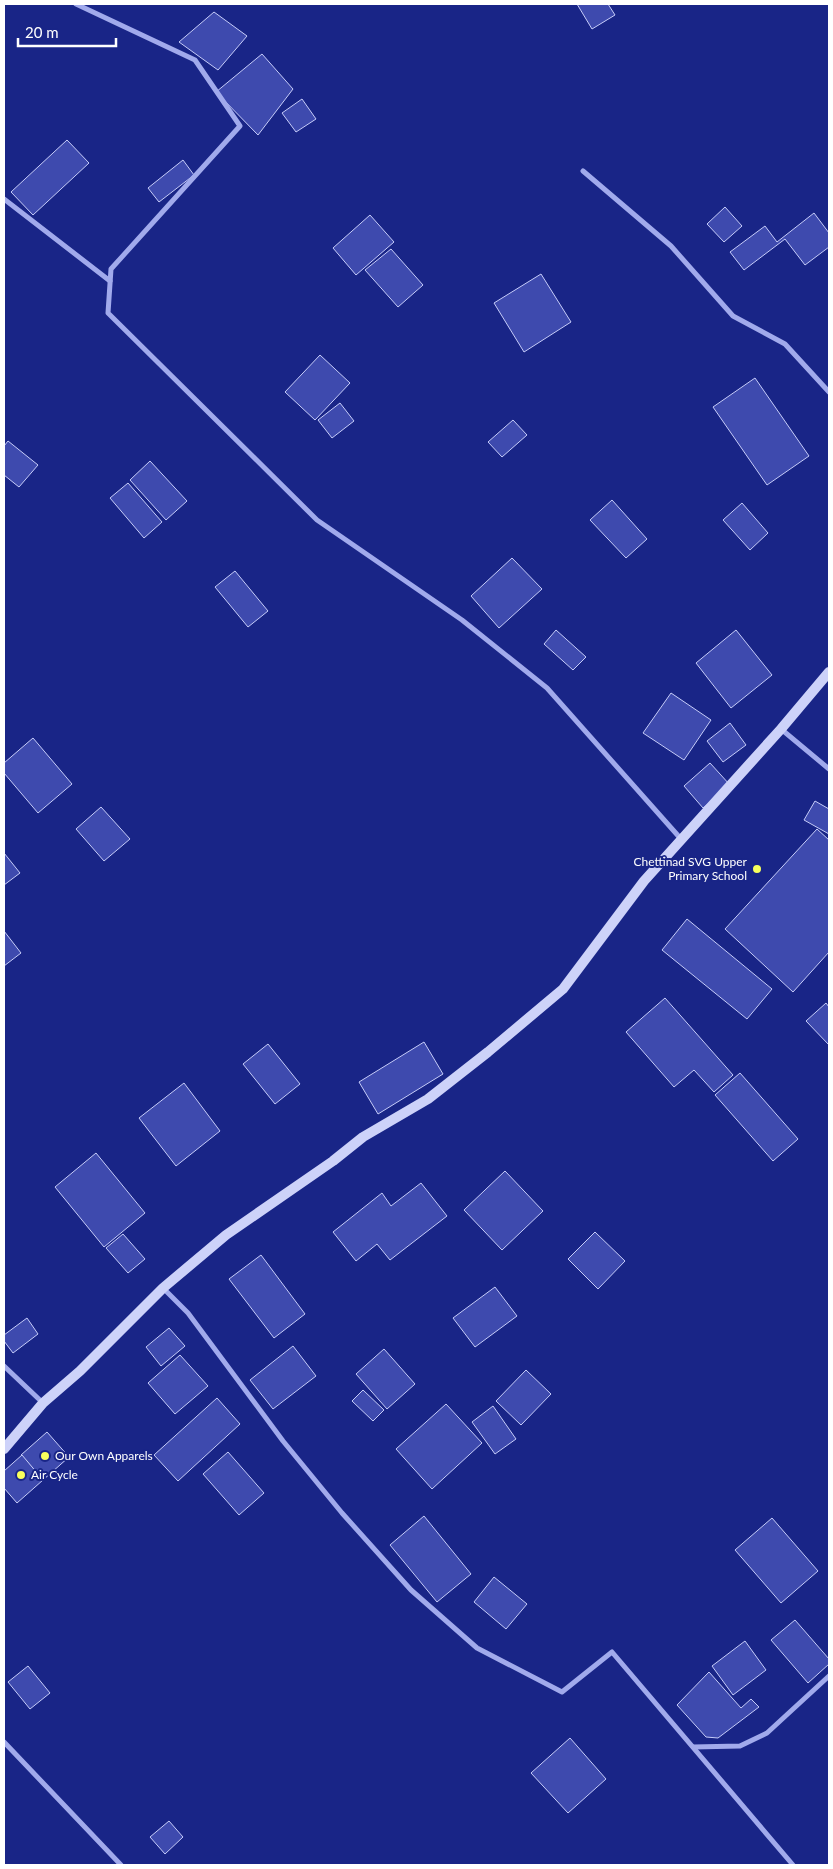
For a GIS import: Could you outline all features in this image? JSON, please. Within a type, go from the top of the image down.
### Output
[{"type":"street","points":[[76,4],[195,60],[240,126],[111,269],[108,313],[317,520],[462,620],[547,688],[681,839]]},
{"type":"street","points":[[583,171],[671,246],[733,316],[785,344],[829,392]]},
{"type":"street","points":[[4,199],[110,281]]},
{"type":"street","points":[[4,1449],[43,1403],[80,1371],[163,1288],[226,1236],[364,1137],[428,1099],[563,989],[644,881],[781,729],[829,672]]},
{"type":"street","points":[[781,729],[829,769]]},
{"type":"street","points":[[163,1288],[188,1313],[272,1427],[342,1513],[411,1590],[478,1648],[562,1692],[612,1652],[794,1865]]},
{"type":"street","points":[[4,1366],[43,1403]]},
{"type":"street","points":[[693,1747],[740,1746],[767,1733],[829,1676]]},
{"type":"street","points":[[4,1742],[120,1865]]},
{"type":"building","points":[[577,4],[608,4],[615,15],[592,29]]},
{"type":"building","points":[[214,12],[247,36],[218,70],[179,42]]},
{"type":"building","points":[[262,54],[293,89],[258,135],[216,92]]},
{"type":"building","points":[[302,99],[316,119],[296,132],[282,113]]},
{"type":"building","points":[[67,140],[89,163],[33,215],[11,192]]},
{"type":"building","points":[[183,160],[194,175],[159,202],[148,188]]},
{"type":"building","points":[[725,207],[742,226],[724,242],[707,224]]},
{"type":"building","points":[[814,213],[829,233],[829,247],[805,265],[785,239],[744,270],[730,252],[765,226],[777,242]]},
{"type":"building","points":[[370,215],[394,242],[356,275],[333,248]]},
{"type":"building","points":[[391,249],[423,285],[398,307],[365,270]]},
{"type":"building","points":[[541,274],[571,322],[524,352],[494,303]]},
{"type":"building","points":[[320,355],[350,383],[315,420],[285,392]]},
{"type":"building","points":[[755,378],[809,456],[767,485],[713,407]]},
{"type":"building","points":[[340,403],[354,421],[332,438],[318,420]]},
{"type":"building","points":[[513,420],[527,435],[502,457],[488,442]]},
{"type":"building","points":[[8,441],[38,465],[19,487],[4,475],[4,446]]},
{"type":"building","points":[[150,461],[187,501],[166,520],[130,480]]},
{"type":"building","points":[[128,483],[162,522],[144,538],[110,498]]},
{"type":"building","points":[[612,500],[647,539],[626,558],[590,520]]},
{"type":"building","points":[[742,503],[768,533],[750,550],[723,520]]},
{"type":"building","points":[[512,558],[542,589],[499,628],[471,596]]},
{"type":"building","points":[[235,571],[268,611],[248,627],[215,587]]},
{"type":"building","points":[[556,630],[586,657],[573,670],[544,644]]},
{"type":"building","points":[[736,630],[772,675],[731,708],[696,663]]},
{"type":"building","points":[[671,693],[711,720],[684,760],[643,733]]},
{"type":"building","points":[[730,723],[746,745],[723,762],[707,741]]},
{"type":"building","points":[[33,738],[72,784],[38,813],[4,773],[4,763]]},
{"type":"building","points":[[710,763],[730,785],[703,808],[684,786]]},
{"type":"building","points":[[815,801],[829,809],[829,834],[804,820]]},
{"type":"building","points":[[101,807],[130,839],[104,861],[76,829]]},
{"type":"building","points":[[817,829],[829,840],[829,952],[793,992],[725,929]]},
{"type":"building","points":[[4,853],[20,873],[4,885]]},
{"type":"building","points":[[687,919],[772,989],[747,1019],[662,950]]},
{"type":"building","points":[[4,931],[21,953],[4,966]]},
{"type":"building","points":[[665,998],[733,1075],[714,1092],[694,1070],[674,1087],[626,1032]]},
{"type":"building","points":[[826,1003],[829,1007],[829,1045],[806,1021]]},
{"type":"building","points":[[424,1042],[443,1074],[378,1114],[359,1082]]},
{"type":"building","points":[[268,1044],[300,1084],[275,1104],[243,1064]]},
{"type":"building","points":[[740,1073],[798,1139],[773,1161],[715,1095]]},
{"type":"building","points":[[184,1083],[220,1131],[176,1166],[139,1118]]},
{"type":"building","points":[[96,1153],[145,1213],[104,1247],[55,1187]]},
{"type":"building","points":[[505,1171],[543,1211],[502,1250],[464,1210]]},
{"type":"building","points":[[421,1183],[447,1216],[390,1260],[377,1244],[356,1261],[333,1232],[382,1193],[391,1206]]},
{"type":"building","points":[[595,1232],[625,1261],[598,1289],[568,1259]]},
{"type":"building","points":[[123,1234],[145,1259],[128,1273],[106,1248]]},
{"type":"building","points":[[261,1255],[305,1314],[274,1338],[229,1279]]},
{"type":"building","points":[[495,1287],[517,1316],[475,1347],[453,1318]]},
{"type":"building","points":[[27,1318],[38,1334],[13,1353],[4,1341],[4,1335]]},
{"type":"building","points":[[169,1328],[185,1346],[161,1366],[146,1347]]},
{"type":"building","points":[[293,1346],[316,1376],[273,1409],[250,1380]]},
{"type":"building","points":[[384,1349],[415,1384],[387,1409],[356,1374]]},
{"type":"building","points":[[180,1355],[208,1386],[175,1414],[148,1383]]},
{"type":"building","points":[[526,1370],[551,1394],[521,1425],[496,1401]]},
{"type":"building","points":[[363,1390],[384,1410],[373,1421],[352,1401]]},
{"type":"building","points":[[217,1398],[240,1424],[178,1481],[154,1455]]},
{"type":"building","points":[[446,1404],[482,1443],[432,1489],[396,1449]]},
{"type":"building","points":[[493,1406],[516,1439],[495,1454],[472,1422]]},
{"type":"building","name":"Our Own Apparels","points":[[47,1432],[69,1457],[43,1480],[21,1455]]},
{"type":"building","points":[[228,1452],[264,1493],[239,1515],[203,1474]]},
{"type":"building","name":"Air Cycle","points":[[22,1455],[43,1480],[17,1503],[4,1488],[4,1471]]},
{"type":"building","points":[[424,1516],[471,1574],[437,1602],[390,1545]]},
{"type":"building","points":[[772,1518],[818,1571],[781,1603],[735,1550]]},
{"type":"building","points":[[494,1577],[527,1604],[506,1629],[474,1602]]},
{"type":"building","points":[[795,1620],[829,1659],[829,1664],[808,1683],[771,1640]]},
{"type":"building","points":[[745,1641],[766,1670],[733,1695],[712,1666]]},
{"type":"building","points":[[28,1666],[50,1693],[30,1709],[8,1682]]},
{"type":"building","points":[[709,1672],[741,1708],[751,1699],[759,1707],[718,1738],[706,1737],[677,1705]]},
{"type":"building","points":[[570,1738],[606,1779],[568,1813],[531,1773]]},
{"type":"building","points":[[169,1821],[183,1837],[165,1854],[150,1837]]},
{"type":"place","name":"Chettinad SVG Upper Primary School","points":[[757,869]]},
{"type":"place","name":"Our Own Apparels","points":[[45,1456]]},
{"type":"place","name":"Air Cycle","points":[[21,1475]]}]
